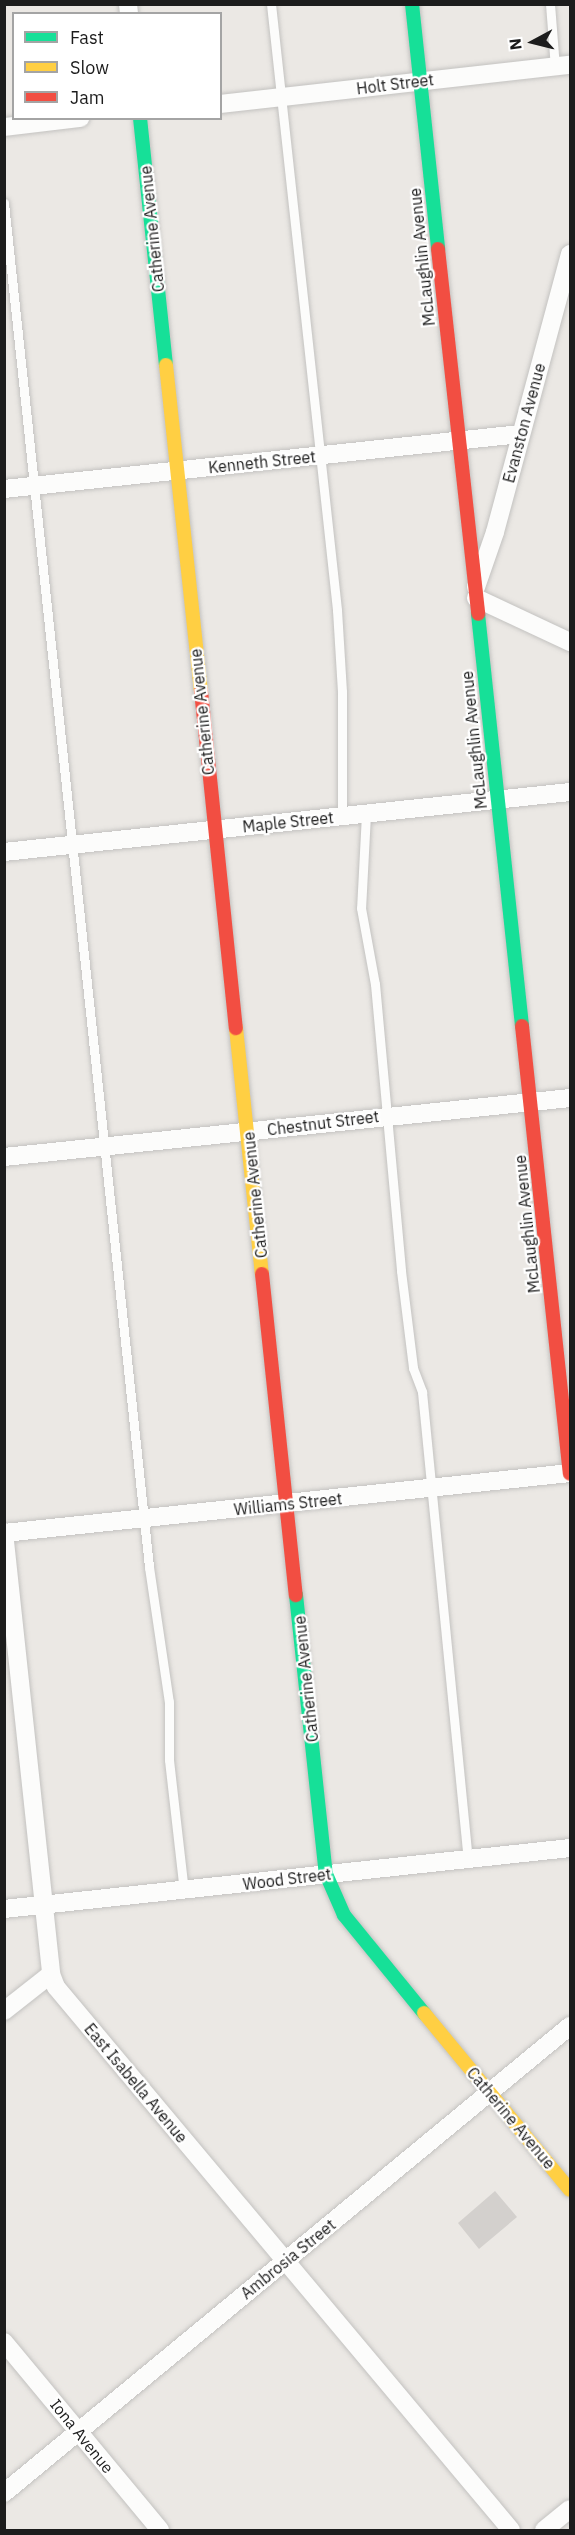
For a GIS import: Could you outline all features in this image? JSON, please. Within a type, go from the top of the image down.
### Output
[{"type":"street","name":"McLaughlin Avenue","points":[[412,4],[570,1473]]},
{"type":"street","name":"Holt Street","points":[[222,104],[563,66]]},
{"type":"street","points":[[4,128],[65,120]]},
{"type":"street","name":"Catherine Avenue","points":[[140,120],[326,1874],[345,1915],[570,2190]]},
{"type":"street","name":"Evanston Avenue","points":[[475,595],[495,532],[570,254]]},
{"type":"street","name":"Kenneth Street","points":[[4,489],[318,456],[458,444],[520,434]]},
{"type":"street","points":[[475,595],[570,642]]},
{"type":"street","name":"Maple Street","points":[[4,852],[570,792]]},
{"type":"street","name":"Chestnut Street","points":[[4,1157],[570,1098]]},
{"type":"street","name":"Williams Street","points":[[4,1532],[145,1520],[570,1473]]},
{"type":"street","name":"East Isabella Avenue","points":[[4,1532],[51,1974],[56,1987],[511,2530]]},
{"type":"street","name":"Wood Street","points":[[4,1909],[570,1848]]},
{"type":"street","points":[[4,2011],[51,1974]]},
{"type":"street","name":"Ambrosia Street","points":[[4,2493],[570,2026]]},
{"type":"street","name":"Iona Avenue","points":[[4,2342],[160,2530]]},
{"type":"street","points":[[544,2530],[570,2509]]},
{"type":"lane","points":[[272,4],[284,97],[318,456],[337,610],[342,816]]},
{"type":"lane","points":[[550,4],[563,66]]},
{"type":"lane","points":[[4,203],[145,1520],[169,1702],[169,1760],[184,1891]]},
{"type":"lane","points":[[366,814],[361,908],[372,963],[389,1116],[401,1271],[413,1368],[422,1392],[429,1488],[468,1859]]},
{"type":"building","points":[[495,2191],[517,2217],[479,2249],[458,2223]]},
{"type":"traffic: fast","points":[[412,4],[438,249]]},
{"type":"traffic: fast","points":[[140,120],[166,365]]},
{"type":"traffic: fast","points":[[478,614],[522,1026]]},
{"type":"traffic: fast","points":[[296,1595],[326,1874],[344,1915],[424,2013]]},
{"type":"traffic: slow","points":[[166,365],[201,691]]},
{"type":"traffic: slow","points":[[236,1028],[262,1274]]},
{"type":"traffic: slow","points":[[424,2013],[570,2190]]},
{"type":"traffic: jam","points":[[438,249],[478,614]]},
{"type":"traffic: jam","points":[[201,691],[236,1028]]},
{"type":"traffic: jam","points":[[522,1026],[570,1473]]},
{"type":"traffic: jam","points":[[262,1274],[296,1595]]}]
